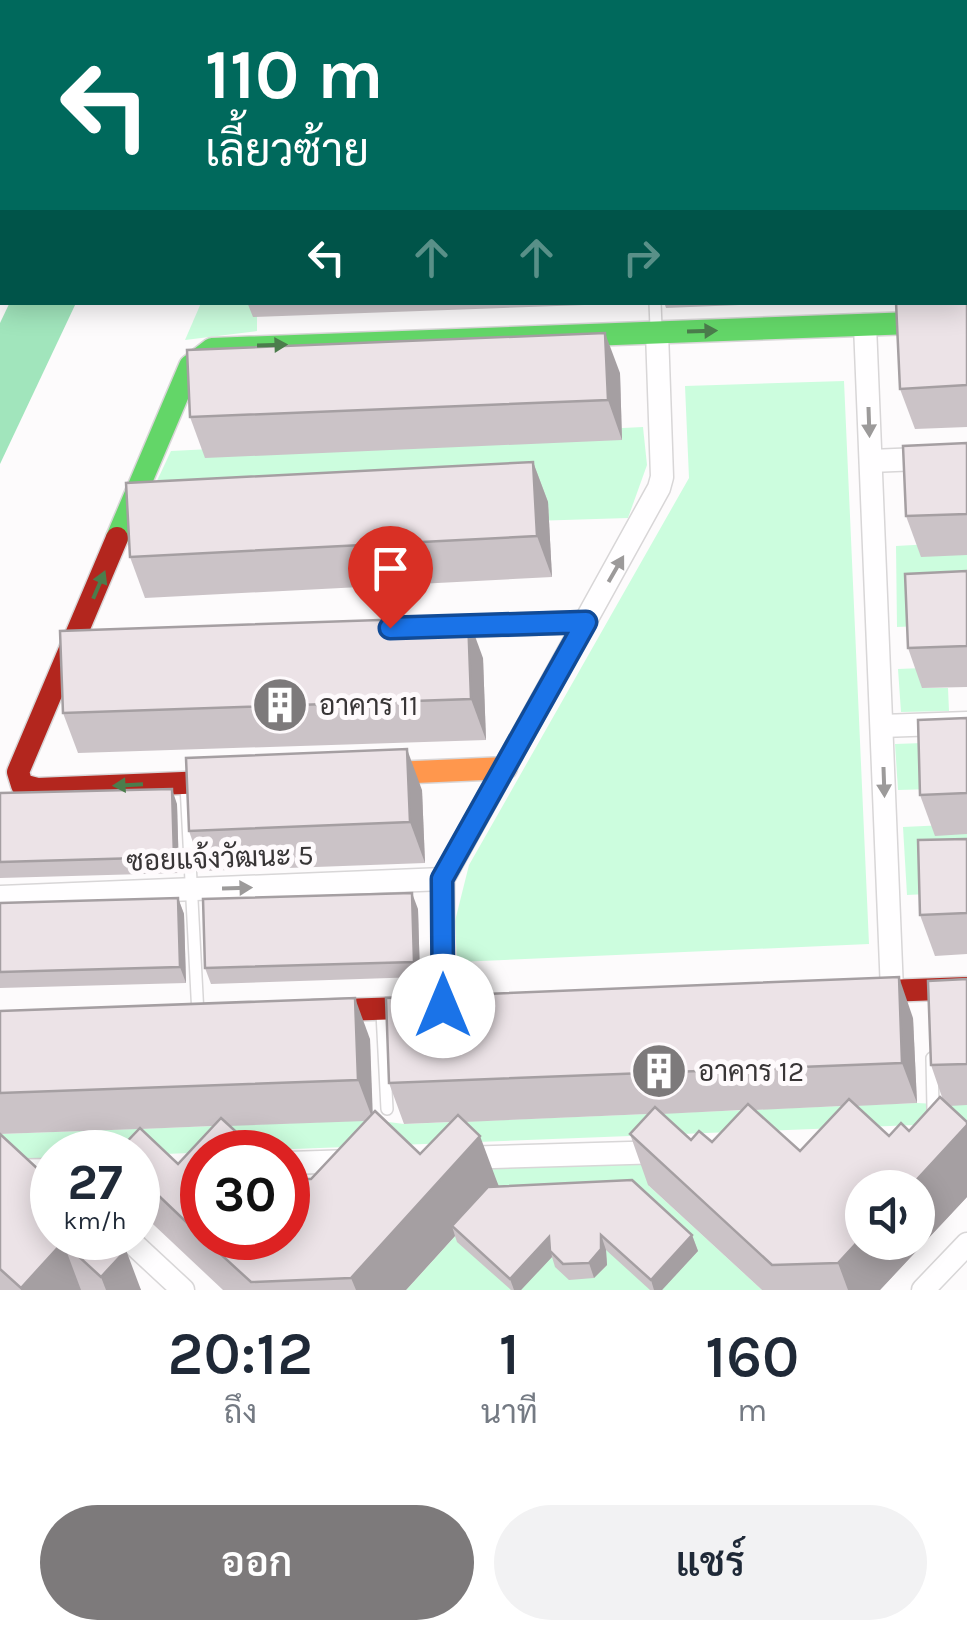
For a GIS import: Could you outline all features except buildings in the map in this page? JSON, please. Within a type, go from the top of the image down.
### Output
[{"type":"street","points":[[246,780],[37,789],[18,781],[18,772],[86,639],[190,366],[212,349],[967,322]]},
{"type":"street","points":[[865,325],[892,991]]},
{"type":"street","points":[[290,1012],[453,1006],[442,879],[660,488],[657,332]]},
{"type":"street","points":[[871,461],[967,458]]},
{"type":"street","points":[[428,627],[586,622]]},
{"type":"street","points":[[882,726],[967,723]]},
{"type":"street","points":[[346,776],[506,768]]},
{"type":"street","name":"ซอยแจ้งวัฒนะ 5","points":[[0,897],[442,879]]},
{"type":"street","points":[[834,993],[892,991],[931,1000],[967,988]]},
{"type":"street","points":[[448,1158],[687,1152]]},
{"type":"street","points":[[310,1162],[368,1161]]},
{"type":"street","points":[[0,1171],[30,1170]]},
{"type":"street","points":[[923,1290],[967,1244]]},
{"type":"street","points":[[150,1260],[183,1290]]},
{"type":"lane","points":[[655,305],[657,332]]},
{"type":"lane","points":[[186,782],[197,1015]]},
{"type":"lane","points":[[382,1008],[387,1109]]},
{"type":"lane","points":[[932,1049],[933,1108]]},
{"type":"shaded area","points":[[9,305],[75,305],[0,464],[0,323]]},
{"type":"shaded area","points":[[200,305],[257,305],[257,331],[185,340]]},
{"type":"shaded area","points":[[844,381],[869,944],[457,962],[455,921],[469,865],[689,478],[685,386]]},
{"type":"shaded area","points":[[643,427],[647,465],[628,518],[132,534],[171,451]]},
{"type":"shaded area","points":[[967,542],[967,624],[897,627],[896,546]]},
{"type":"shaded area","points":[[922,668],[923,688],[948,688],[949,711],[901,712],[898,669]]},
{"type":"shaded area","points":[[951,742],[934,789],[898,790],[895,744]]},
{"type":"shaded area","points":[[967,824],[967,892],[907,895],[903,827]]},
{"type":"shaded area","points":[[967,1043],[967,1123],[310,1148],[310,1130],[180,1130],[180,1153],[160,1154],[160,1130],[107,1130],[373,1120],[404,1124],[917,1103],[955,1105]]},
{"type":"shaded area","points":[[30,1133],[30,1159],[0,1160],[0,1134]]},
{"type":"shaded area","points":[[674,1158],[649,1186],[762,1290],[406,1290],[499,1188],[476,1166]]},
{"type":"traffic: fast","points":[[117,538],[190,366],[212,349],[967,321]]},
{"type":"traffic: slow","points":[[370,774],[506,768]]},
{"type":"traffic: jam","points":[[117,538],[18,772],[22,785],[37,789],[231,781]]},
{"type":"traffic: jam","points":[[859,992],[967,988]]},
{"type":"traffic: jam","points":[[314,1011],[430,1007]]},
{"type":"place","name":"อาคาร 11","points":[[280,705]]},
{"type":"place","name":"อาคาร 12","points":[[659,1071]]},
{"type":"route","points":[[390,628],[586,622],[442,879],[443,1006]]}]
